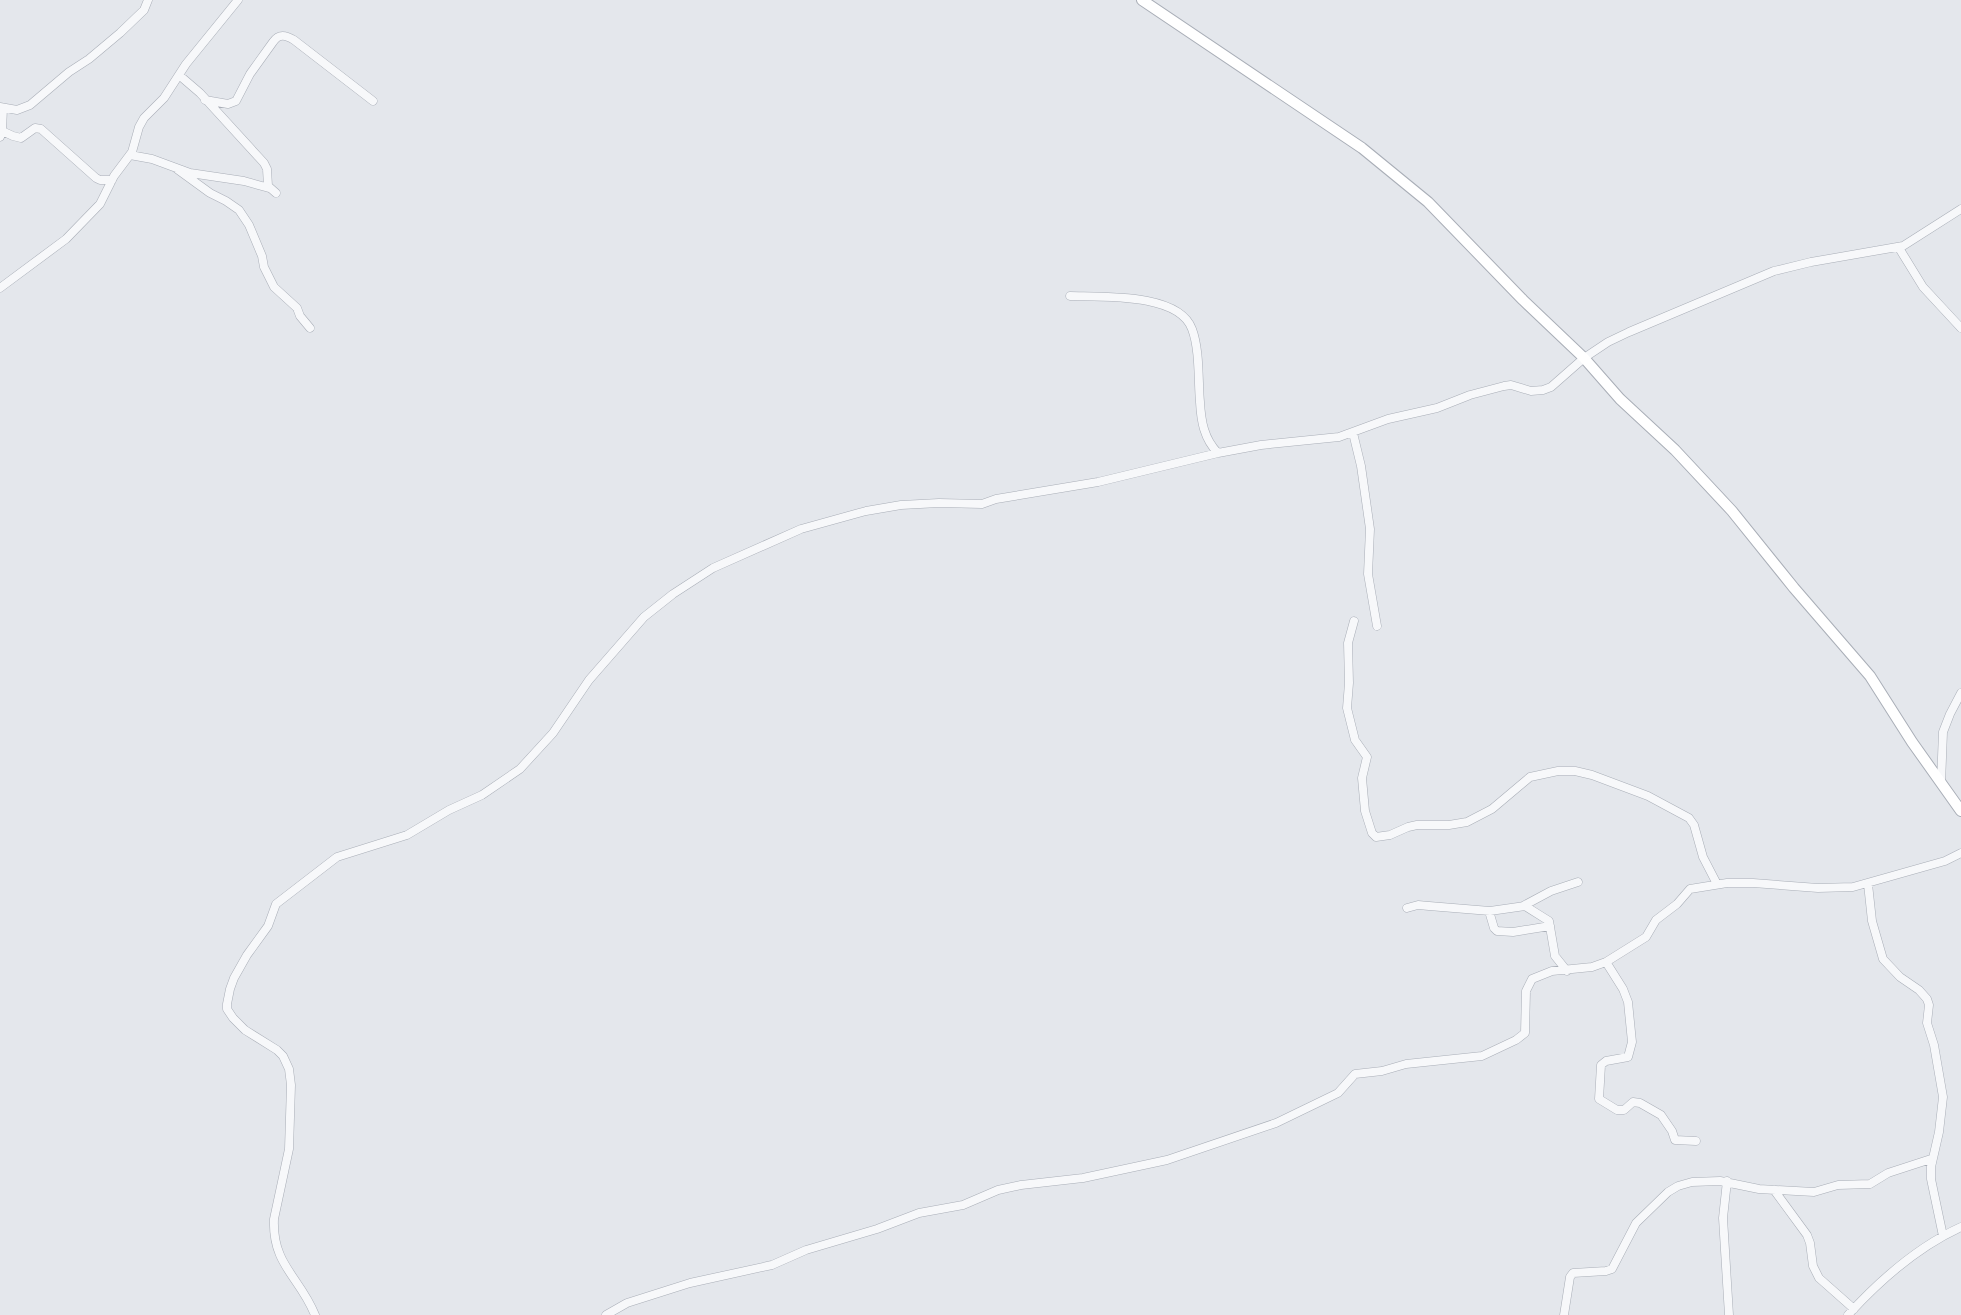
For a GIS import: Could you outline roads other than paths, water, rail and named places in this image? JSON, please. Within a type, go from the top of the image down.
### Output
[{"type":"main road","points":[[1142,0],[1320,118],[1380,162],[1428,202],[1523,300],[1584,358],[1620,399],[1710,486],[1794,588],[1852,653],[1889,703],[1961,811]]},
{"type":"street","points":[[112,180],[96,178],[41,129],[35,128],[17,138],[1,134],[1,108],[21,109],[30,105],[120,33],[144,10],[148,0]]},
{"type":"street","points":[[0,287],[66,239],[103,200],[112,180],[130,155],[144,118],[164,98],[186,64],[237,0]]},
{"type":"street","points":[[205,100],[228,104],[236,102],[250,74],[276,37],[284,36],[294,40],[373,101]]},
{"type":"street","points":[[179,75],[264,163],[269,188]]},
{"type":"street","points":[[130,155],[152,159],[177,169],[244,181],[269,188],[276,193]]},
{"type":"street","points":[[177,169],[238,210],[249,225],[274,287],[297,308],[310,328]]},
{"type":"street","points":[[315,1315],[307,1296],[280,1259],[275,1243],[274,1219],[289,1149],[291,1126],[289,1069],[283,1056],[277,1050],[245,1030],[227,1009],[234,978],[247,955],[268,927],[276,904],[337,857],[407,835],[449,810],[482,795],[520,769],[553,733],[590,680],[644,617],[673,594],[733,558],[801,529],[866,511],[901,505],[984,504],[996,499],[1098,482],[1218,453],[1261,445],[1313,441],[1353,433],[1388,419],[1437,408],[1470,395],[1504,386],[1531,391],[1543,390],[1552,386],[1584,358],[1608,342],[1629,332],[1774,271],[1811,262],[1899,248],[1961,210]]},
{"type":"street","points":[[1899,248],[1923,287],[1961,328]]},
{"type":"street","points":[[1070,296],[1131,299],[1164,305],[1184,315],[1195,338],[1203,429],[1210,446],[1218,453]]},
{"type":"street","points":[[1353,433],[1361,466],[1369,520],[1368,574],[1377,626]]},
{"type":"street","points":[[1354,621],[1348,643],[1347,708],[1355,740],[1367,757],[1362,778],[1365,811],[1368,824],[1375,837],[1380,838],[1417,825],[1449,825],[1467,822],[1492,809],[1530,777],[1558,771],[1575,771],[1648,796],[1689,818],[1694,825],[1703,857],[1717,884]]},
{"type":"street","points":[[1941,783],[1943,732],[1961,693]]},
{"type":"street","points":[[606,1315],[627,1303],[690,1283],[772,1265],[806,1250],[877,1229],[919,1213],[963,1204],[990,1192],[1022,1185],[1083,1178],[1167,1160],[1227,1141],[1276,1123],[1317,1101],[1334,1095],[1353,1076],[1361,1072],[1382,1071],[1406,1064],[1488,1054],[1525,1033],[1526,991],[1532,980],[1552,971],[1598,966],[1606,962],[1646,937],[1656,920],[1677,904],[1690,889],[1717,884],[1753,883],[1836,888],[1868,884],[1960,855]]},
{"type":"street","points":[[1407,908],[1429,906],[1499,911],[1523,906],[1528,901],[1578,882]]},
{"type":"street","points":[[1868,884],[1872,921],[1883,959],[1900,977],[1919,990],[1929,1005],[1927,1023],[1934,1044],[1943,1096],[1939,1132],[1931,1159],[1931,1179],[1943,1236]]},
{"type":"street","points":[[1523,906],[1549,921],[1555,956],[1568,971]]},
{"type":"street","points":[[1489,911],[1497,931],[1513,932],[1550,926]]},
{"type":"street","points":[[1606,962],[1626,996],[1632,1042],[1628,1057],[1604,1062],[1601,1065],[1599,1099],[1617,1110],[1624,1110],[1633,1102],[1640,1103],[1661,1115],[1675,1140],[1696,1141]]},
{"type":"street","points":[[1564,1315],[1570,1277],[1573,1272],[1612,1269],[1636,1223],[1668,1191],[1692,1182],[1727,1181],[1774,1190],[1814,1192],[1838,1185],[1868,1185],[1888,1173],[1931,1159]]},
{"type":"street","points":[[1727,1181],[1723,1218],[1729,1315]]},
{"type":"street","points":[[1774,1190],[1807,1235],[1813,1266],[1819,1278],[1851,1312],[1905,1261],[1961,1227]]}]
